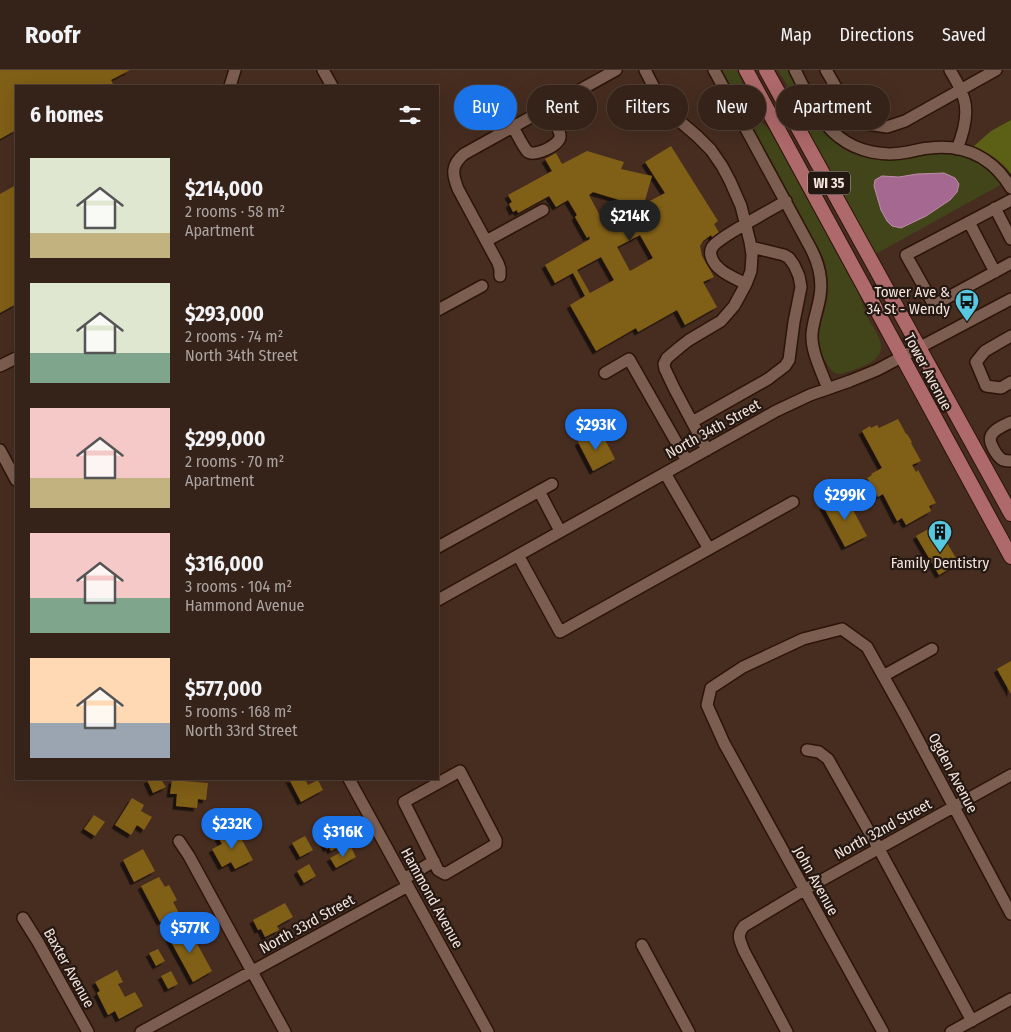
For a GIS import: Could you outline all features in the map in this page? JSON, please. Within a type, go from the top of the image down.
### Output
[{"type":"main road","name":"Tower Avenue","points":[[746,70],[1011,558]]},
{"type":"main road","name":"Tower Avenue","points":[[766,70],[1011,514]]},
{"type":"street","points":[[230,85],[235,70]]},
{"type":"street","points":[[323,70],[331,85]]},
{"type":"street","points":[[589,85],[616,70]]},
{"type":"street","points":[[645,70],[660,101],[704,143],[722,166],[735,193],[751,247],[751,271],[734,306],[716,324],[685,343],[665,361],[665,369],[707,450]]},
{"type":"street","points":[[714,70],[814,253],[821,287],[812,343],[828,389]]},
{"type":"street","points":[[795,70],[828,127],[853,146],[883,154],[906,153],[944,147],[974,153],[995,167],[1011,188]]},
{"type":"street","points":[[826,70],[849,110],[867,124],[887,127],[905,121],[996,70]]},
{"type":"street","points":[[950,70],[961,90],[966,107],[963,133],[957,149]]},
{"type":"street","points":[[500,276],[498,263],[454,180],[454,166],[464,154],[508,130]]},
{"type":"street","points":[[515,130],[528,151],[532,154],[538,154],[558,143],[560,139],[558,130]]},
{"type":"street","points":[[1011,200],[906,255],[934,305],[1011,263]]},
{"type":"street","points":[[746,284],[720,270],[710,254],[711,249],[714,244],[745,224],[786,201]]},
{"type":"street","points":[[994,208],[1011,239]]},
{"type":"street","points":[[486,241],[542,210]]},
{"type":"street","points":[[968,222],[995,272]]},
{"type":"street","points":[[692,422],[768,379],[785,366],[789,360],[801,287],[799,276],[789,258],[751,247]]},
{"type":"street","points":[[439,309],[482,286]]},
{"type":"street","name":"North 34th Street","points":[[439,599],[776,411],[796,401],[860,377],[1011,299]]},
{"type":"street","points":[[1011,336],[985,351],[976,362],[986,386],[1001,388],[1011,382]]},
{"type":"street","points":[[0,366],[15,358]]},
{"type":"street","points":[[605,373],[629,359],[686,461]]},
{"type":"street","points":[[1011,422],[992,433],[990,438],[999,457],[1003,460],[1011,461]]},
{"type":"street","points":[[0,450],[15,478]]},
{"type":"street","points":[[665,472],[709,549]]},
{"type":"street","points":[[439,546],[552,484]]},
{"type":"street","points":[[539,491],[560,531]]},
{"type":"street","points":[[518,555],[560,632],[793,502]]},
{"type":"street","name":"Ogden Avenue","points":[[724,743],[707,705],[712,688],[743,667],[803,639],[842,630],[867,647],[1011,914]]},
{"type":"street","points":[[883,676],[932,649]]},
{"type":"street","name":"John Avenue","points":[[724,743],[883,1032]]},
{"type":"street","points":[[807,750],[820,752],[828,760],[879,849],[972,1021]]},
{"type":"street","points":[[460,771],[496,840],[496,844],[445,874],[438,870],[434,861],[404,802],[460,771]]},
{"type":"street","name":"North 32nd Street","points":[[787,1032],[744,951],[739,937],[740,931],[744,926],[804,890],[1011,776]]},
{"type":"street","name":"Hammond Avenue","points":[[350,780],[488,1032]]},
{"type":"street","points":[[179,841],[285,1032]]},
{"type":"street","name":"North 33rd Street","points":[[141,1032],[251,972],[406,882],[434,861]]},
{"type":"street","name":"Baxter Avenue","points":[[23,918],[88,1032]]},
{"type":"street","points":[[642,945],[689,1032]]},
{"type":"street","points":[[951,1032],[1011,1000]]},
{"type":"green space","points":[[722,70],[737,70],[743,85],[730,85]]},
{"type":"green space","points":[[777,70],[789,70],[797,85],[787,85]]},
{"type":"green space","points":[[1011,120],[1011,174],[994,158],[974,146],[991,131]]},
{"type":"green space","points":[[766,126],[770,130],[860,296],[868,318],[880,339],[881,350],[874,360],[867,365],[841,374],[831,370],[819,343],[820,327],[828,292],[827,274],[823,257],[754,130],[766,130]]},
{"type":"green space","points":[[806,130],[825,130],[834,140],[852,151],[884,160],[906,159],[940,152],[958,154],[982,166],[1002,184],[874,255]]},
{"type":"shaded area","points":[[944,173],[955,178],[959,184],[957,192],[950,200],[926,216],[901,228],[892,226],[887,221],[881,210],[874,186],[875,180],[882,176],[899,177]]},
{"type":"building","points":[[0,70],[130,70],[111,80],[114,85],[15,85],[15,131],[0,139]]},
{"type":"building","points":[[671,146],[718,221],[714,224],[721,236],[714,241],[711,235],[700,246],[702,256],[714,277],[703,282],[717,307],[685,325],[677,310],[638,332],[636,328],[596,351],[570,305],[585,296],[573,273],[555,283],[545,265],[590,239],[589,236],[587,238],[568,200],[556,207],[549,196],[518,213],[517,210],[513,212],[509,204],[512,202],[508,195],[552,171],[545,159],[556,153],[562,164],[587,151],[624,162],[621,169],[652,176],[644,204],[665,193],[645,162]],"holes":[[[593,192],[639,206],[642,212],[608,231],[589,195]],[[640,235],[653,258],[630,271],[617,247]],[[601,257],[614,280],[590,293],[577,270]]]},
{"type":"building","points":[[15,186],[15,305],[0,313],[0,194]]},
{"type":"building","points":[[898,419],[921,461],[912,465],[916,472],[918,470],[936,503],[929,506],[931,511],[906,525],[902,518],[897,521],[883,494],[878,497],[867,478],[882,468],[862,431],[870,426],[871,428],[877,425],[879,428]]},
{"type":"building","points":[[600,430],[615,459],[593,471],[578,442]]},
{"type":"building","points":[[845,495],[867,536],[845,547],[823,506]]},
{"type":"building","name":"Family Dentistry","points":[[939,523],[950,541],[947,543],[959,563],[939,575],[916,536]]},
{"type":"building","points":[[1011,661],[1011,694],[997,669]]},
{"type":"building","points":[[147,780],[162,780],[166,787],[153,793]]},
{"type":"building","points":[[172,780],[208,783],[206,800],[198,799],[197,808],[176,806],[177,794],[170,794]]},
{"type":"building","points":[[290,780],[306,780],[308,785],[318,780],[323,790],[301,802]]},
{"type":"building","points":[[132,798],[144,805],[141,811],[152,817],[144,830],[137,825],[131,835],[115,825]]},
{"type":"building","points":[[94,815],[105,822],[95,836],[84,829]]},
{"type":"building","points":[[235,827],[253,860],[235,869],[231,862],[222,867],[212,849],[222,844],[218,837]]},
{"type":"building","points":[[343,831],[349,841],[331,851],[329,847],[327,849],[323,842]]},
{"type":"building","points":[[305,836],[313,850],[300,857],[292,843]]},
{"type":"building","points":[[351,847],[356,857],[336,868],[330,858]]},
{"type":"building","points":[[143,849],[155,871],[134,882],[123,860]]},
{"type":"building","points":[[309,864],[316,876],[304,883],[297,871]]},
{"type":"building","points":[[159,877],[165,887],[169,885],[177,900],[173,902],[179,913],[160,922],[141,886]]},
{"type":"building","points":[[285,903],[293,917],[277,926],[279,930],[265,937],[261,929],[258,930],[253,920]]},
{"type":"building","points":[[188,927],[212,971],[193,982],[169,938]]},
{"type":"building","points":[[158,949],[165,961],[156,966],[149,953]]},
{"type":"building","points":[[117,970],[123,982],[118,984],[125,997],[135,992],[143,1006],[119,1019],[115,1011],[108,1015],[97,993],[100,991],[95,982]]},
{"type":"building","points":[[171,971],[178,984],[168,989],[161,976]]},
{"type":"place","name":"Tower Ave & 34 St - Wendy","points":[[967,322]]},
{"type":"place","name":"Family Dentistry","points":[[940,553]]}]
